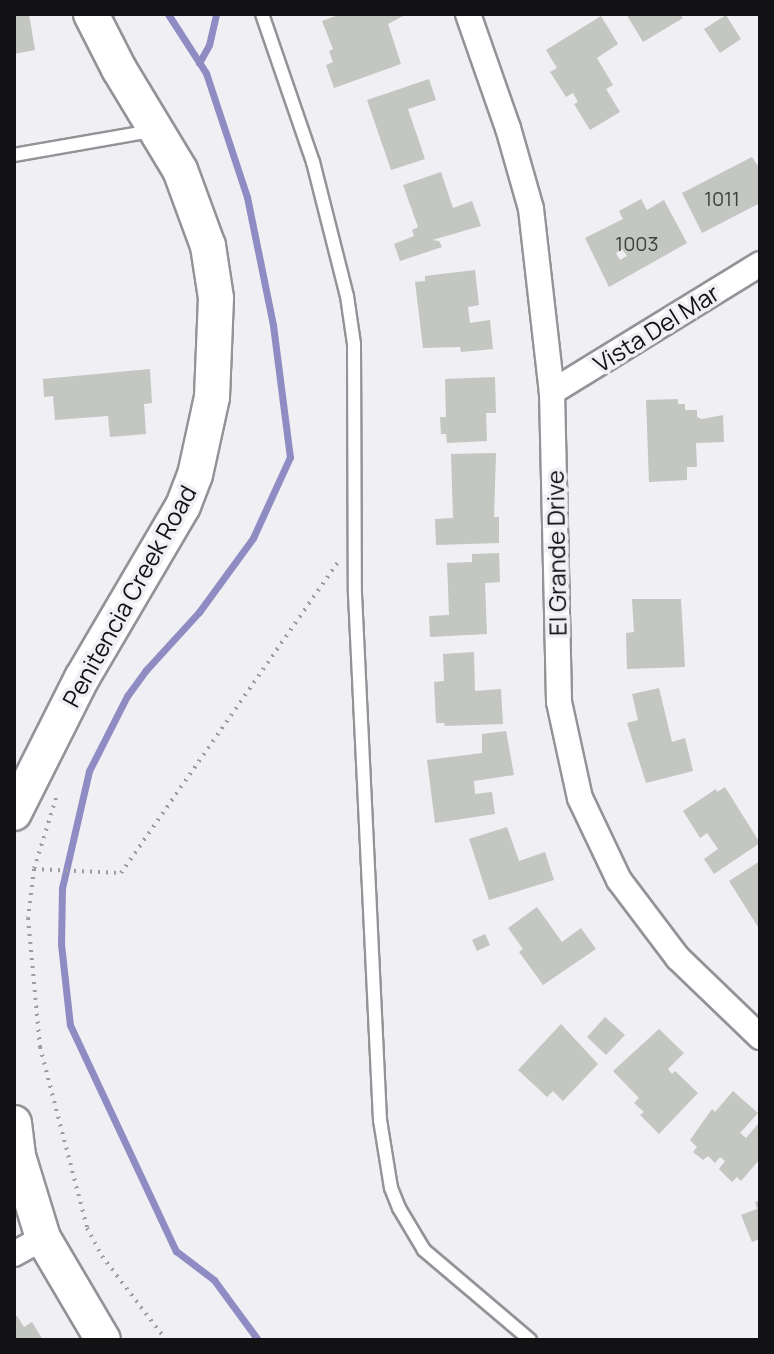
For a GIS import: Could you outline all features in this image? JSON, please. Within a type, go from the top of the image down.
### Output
[{"type":"street","name":"Penitencia Creek Road","points":[[14,813],[82,678],[183,506],[204,441],[217,349],[216,298],[208,246],[180,170],[91,14]]},
{"type":"street","name":"El Grande Drive","points":[[468,14],[508,128],[531,209],[552,392],[559,702],[580,798],[619,880],[652,925],[678,958],[760,1037]]},
{"type":"street","name":"Vista Del Mar","points":[[552,392],[760,264]]},
{"type":"street","points":[[14,1123],[28,1246],[103,1340]]},
{"type":"lane","points":[[262,14],[313,162],[347,296],[354,344],[354,538],[380,1120],[391,1188],[424,1250],[530,1340]]},
{"type":"lane","points":[[14,155],[156,130]]},
{"type":"path","points":[[34,869],[121,873],[354,538]]},
{"type":"path","points":[[57,796],[34,869],[28,918],[40,1047],[81,1211],[102,1256],[166,1340]]},
{"type":"building","points":[[14,14],[29,14],[35,50],[14,54]]},
{"type":"building","points":[[341,14],[407,14],[388,24],[401,64],[334,88],[326,65],[333,62],[329,51],[333,49],[322,21]]},
{"type":"building","points":[[626,14],[680,14],[683,18],[643,42]]},
{"type":"building","points":[[726,15],[741,39],[720,53],[704,29]]},
{"type":"building","points":[[601,16],[618,44],[597,58],[613,85],[606,89],[620,112],[590,130],[574,104],[578,102],[573,93],[566,97],[550,72],[557,68],[546,50]]},
{"type":"building","points":[[429,79],[436,100],[408,109],[425,159],[391,170],[367,100]]},
{"type":"building","points":[[752,157],[760,169],[760,203],[702,233],[682,193]]},
{"type":"building","points":[[441,172],[453,208],[472,201],[481,226],[432,240],[439,241],[442,247],[400,261],[394,244],[414,236],[412,230],[418,227],[403,185]]},
{"type":"building","points":[[641,199],[647,210],[664,200],[687,243],[609,287],[585,238],[623,219],[619,211]],"holes":[[[622,249],[627,256],[620,260],[616,253]]]},
{"type":"building","points":[[475,270],[479,305],[468,307],[470,323],[490,320],[493,349],[461,352],[460,347],[423,348],[415,282],[425,281],[425,276]]},
{"type":"building","points":[[150,369],[152,403],[144,404],[146,434],[110,437],[108,416],[55,420],[53,396],[44,397],[43,379]]},
{"type":"building","points":[[495,377],[496,413],[486,413],[487,441],[447,443],[446,434],[441,434],[440,417],[446,417],[445,379]]},
{"type":"building","points":[[678,399],[678,404],[685,404],[685,410],[697,410],[697,417],[702,419],[723,415],[724,442],[696,443],[697,467],[687,467],[687,480],[649,482],[646,400]]},
{"type":"building","points":[[496,453],[494,517],[499,517],[499,543],[436,545],[435,519],[453,518],[451,454]]},
{"type":"building","points":[[499,553],[500,582],[485,583],[487,634],[430,637],[429,616],[449,615],[447,563],[472,562],[472,554]]},
{"type":"building","points":[[632,599],[681,599],[685,667],[627,669],[626,633],[634,632]]},
{"type":"building","points":[[474,652],[475,691],[501,689],[503,724],[445,726],[444,723],[436,723],[434,682],[444,681],[443,654]]},
{"type":"building","points":[[659,688],[672,742],[685,738],[693,771],[646,783],[627,723],[638,720],[632,694]]},
{"type":"building","points":[[506,731],[514,775],[474,781],[475,794],[492,792],[495,814],[435,823],[427,760],[482,753],[482,734]]},
{"type":"building","points":[[725,787],[760,843],[714,874],[704,859],[718,849],[707,833],[700,838],[683,811],[716,789],[717,792]]},
{"type":"building","points":[[507,827],[519,861],[545,852],[554,880],[489,900],[469,839]]},
{"type":"building","points":[[760,861],[760,930],[729,881]]},
{"type":"building","points":[[537,907],[562,942],[581,928],[596,949],[543,985],[519,952],[523,949],[508,928]]},
{"type":"building","points":[[485,934],[490,945],[477,951],[472,940]]},
{"type":"building","points":[[605,1017],[625,1035],[606,1055],[587,1037]]},
{"type":"building","points":[[561,1024],[598,1064],[563,1101],[553,1091],[547,1097],[518,1070]]},
{"type":"building","points":[[659,1029],[684,1053],[668,1069],[672,1074],[675,1071],[698,1093],[659,1134],[640,1115],[644,1112],[634,1103],[639,1098],[613,1071]]},
{"type":"building","points":[[733,1091],[758,1113],[740,1133],[746,1138],[758,1124],[760,1126],[760,1159],[741,1181],[737,1177],[732,1182],[719,1169],[725,1161],[720,1157],[715,1163],[708,1156],[703,1160],[693,1152],[697,1147],[690,1140],[712,1109],[715,1112]]},
{"type":"building","points":[[760,1200],[760,1239],[752,1242],[741,1215],[757,1209],[755,1202]]},
{"type":"building","points":[[17,1316],[24,1327],[32,1322],[43,1340],[14,1340],[14,1317]]},
{"type":"waterway","points":[[168,14],[206,73],[247,197],[273,325],[290,457],[253,538],[199,612],[146,670],[127,696],[89,771],[62,888],[61,944],[70,1025],[176,1251],[214,1280],[258,1340]]},
{"type":"waterway","points":[[199,63],[209,45],[216,14]]}]
